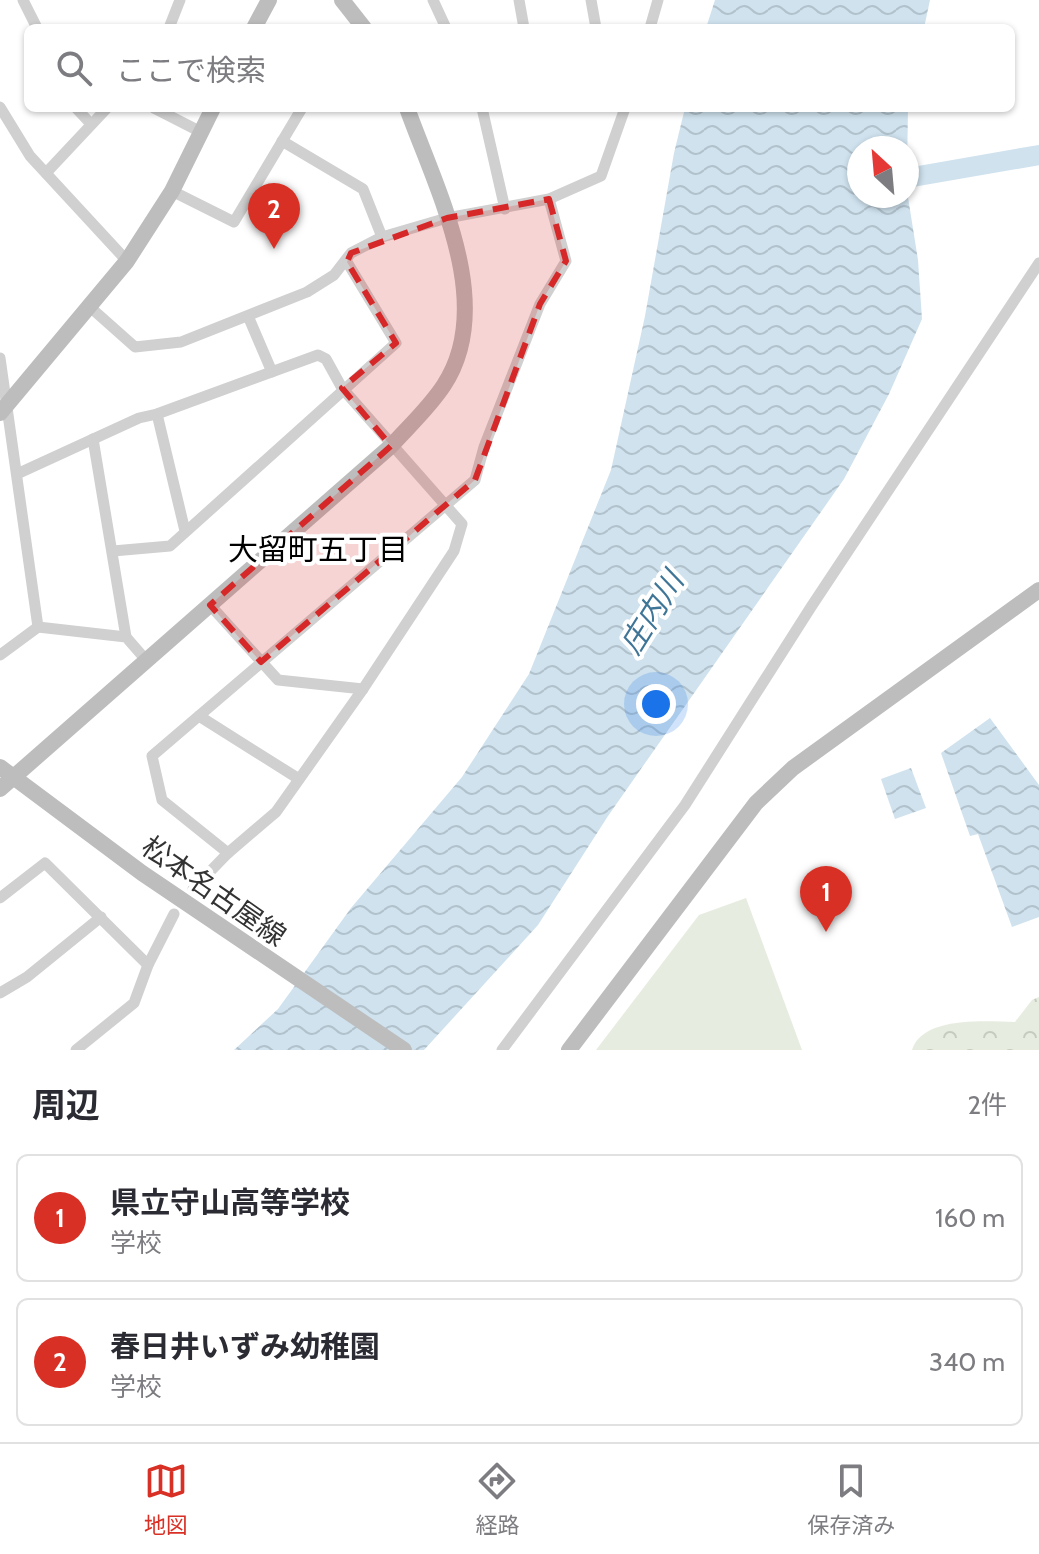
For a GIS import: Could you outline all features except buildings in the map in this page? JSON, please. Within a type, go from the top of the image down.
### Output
[{"type":"street","points":[[23,0],[35,24]]},
{"type":"street","points":[[170,24],[180,0]]},
{"type":"street","points":[[256,24],[269,0]]},
{"type":"street","points":[[342,0],[361,24]]},
{"type":"street","points":[[433,0],[444,24]]},
{"type":"street","points":[[519,0],[523,24]]},
{"type":"street","points":[[591,0],[595,24]]},
{"type":"street","points":[[651,24],[658,0]]},
{"type":"street","points":[[0,107],[30,156],[127,261]]},
{"type":"street","points":[[80,112],[91,124]]},
{"type":"street","points":[[46,173],[103,112]]},
{"type":"street","points":[[162,112],[201,132]]},
{"type":"street","points":[[4,408],[127,261],[172,191],[211,112]]},
{"type":"street","points":[[172,191],[234,222],[300,112]]},
{"type":"street","points":[[7,784],[391,446],[445,384],[458,356],[465,326],[464,270],[408,112]]},
{"type":"street","points":[[483,112],[505,209]]},
{"type":"street","points":[[90,307],[135,347],[181,342],[307,292],[334,275],[351,253],[382,237],[447,218],[549,199],[601,176],[624,112]]},
{"type":"street","points":[[0,134],[13,129]]},
{"type":"street","points":[[282,141],[363,189],[382,237]]},
{"type":"street","points":[[228,853],[162,800],[152,756],[475,480],[484,447],[540,304],[566,261],[549,199]]},
{"type":"street","points":[[113,551],[170,546],[342,388],[396,343],[347,262]]},
{"type":"street","points":[[502,1050],[679,814],[811,607],[1039,263]]},
{"type":"street","points":[[248,316],[272,372]]},
{"type":"street","points":[[17,474],[139,418],[318,355],[326,359],[342,388],[462,524],[454,551],[363,689],[276,812],[228,853],[193,889]]},
{"type":"street","points":[[0,358],[4,408],[17,474],[38,627]]},
{"type":"street","points":[[157,414],[185,531]]},
{"type":"street","points":[[93,439],[126,637],[146,660]]},
{"type":"street","points":[[569,1050],[756,803],[793,768],[1039,590]]},
{"type":"street","points":[[210,605],[278,680],[363,689]]},
{"type":"street","points":[[0,655],[38,627],[126,637]]},
{"type":"street","points":[[199,716],[299,779]]},
{"type":"street","name":"松本名古屋線","points":[[0,767],[7,784],[404,1050]]},
{"type":"street","points":[[0,898],[45,863],[148,965]]},
{"type":"street","points":[[76,1050],[134,1003],[148,965],[174,914]]},
{"type":"street","points":[[0,993],[27,977],[101,917]]},
{"type":"highlighted area","points":[[549,199],[566,261],[540,304],[475,480],[261,662],[210,605],[391,446],[342,388],[396,343],[347,262],[351,253],[447,218]]},
{"type":"green space","points":[[746,898],[802,1050],[596,1050],[699,915]]},
{"type":"green space","points":[[1039,997],[1039,1050],[912,1050],[918,1039],[941,1026],[972,1021],[1015,1022],[1032,1000]]},
{"type":"water","points":[[715,0],[930,0],[925,24],[707,24]]},
{"type":"water","name":"庄内川","points":[[684,112],[908,112],[908,136],[847,136],[847,208],[910,208],[918,260],[922,319],[889,394],[844,479],[608,816],[538,925],[424,1050],[234,1050],[278,1009],[351,908],[462,777],[529,674],[611,470],[645,316]]},
{"type":"water","points":[[990,718],[1039,785],[1039,917],[1012,927],[978,834],[970,836],[941,753]]},
{"type":"water","points":[[911,768],[926,808],[895,819],[881,779]]},
{"type":"waterway","points":[[919,176],[1039,155]]},
{"type":"place","name":"春日井いずみ幼稚園","points":[[274,249]]},
{"type":"place","name":"県立守山高等学校","points":[[826,932]]},
{"type":"district","name":"大留町五丁目","points":[[318,550]]}]
